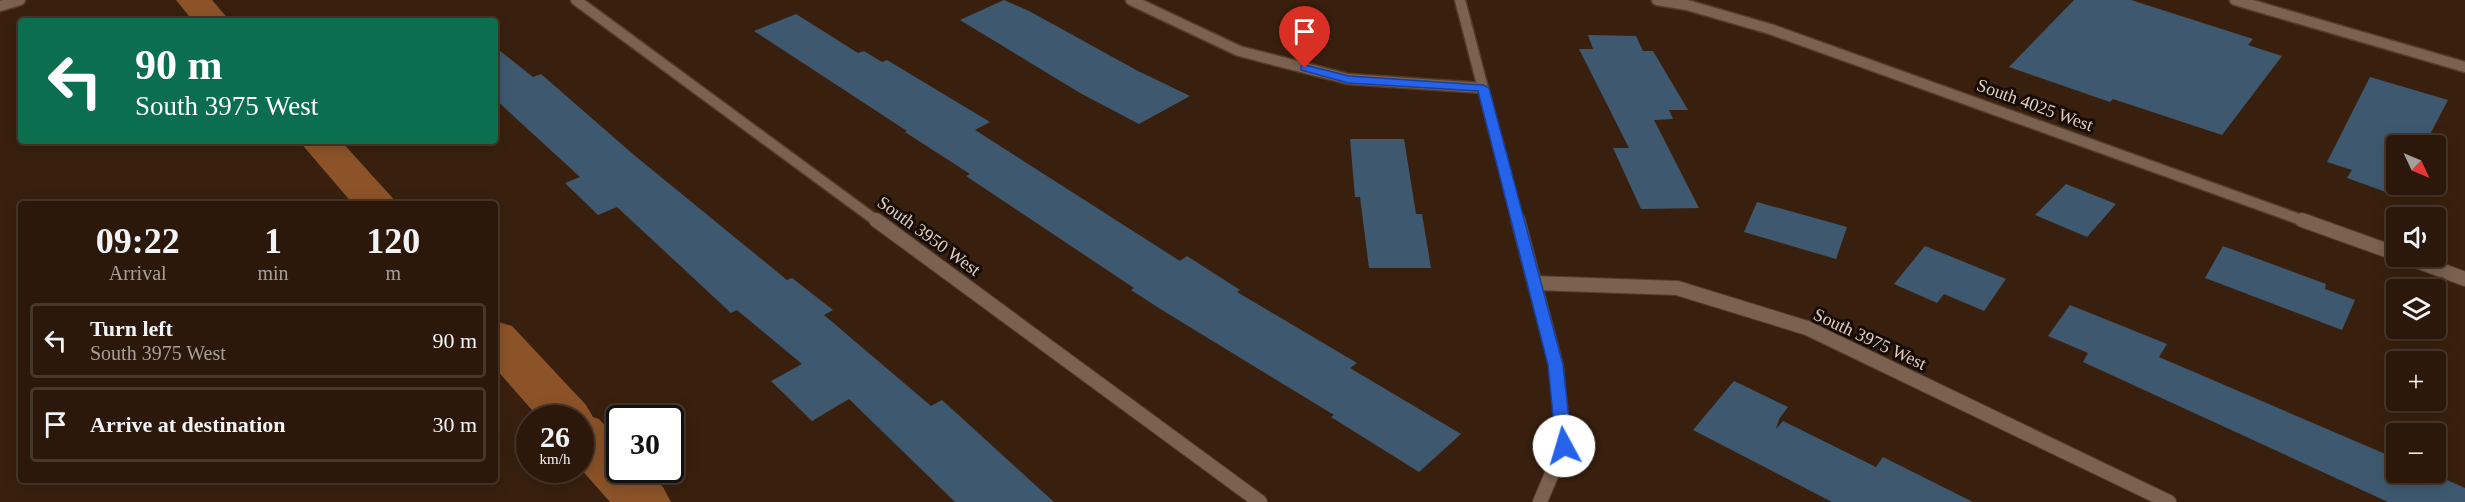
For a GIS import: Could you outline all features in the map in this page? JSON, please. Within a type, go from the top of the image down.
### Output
[{"type":"street","points":[[0,6],[20,0]]},
{"type":"street","name":"South 3950 West","points":[[576,0],[1260,502]]},
{"type":"street","points":[[1131,0],[1239,51],[1337,77],[1483,88]]},
{"type":"street","points":[[1460,0],[1556,365],[1564,446],[1540,502]]},
{"type":"street","name":"South 4025 West","points":[[1657,0],[1687,5],[1770,29],[2386,250]]},
{"type":"street","points":[[2235,0],[2465,67]]},
{"type":"street","points":[[2433,267],[2465,279]]},
{"type":"street","name":"South 3975 West","points":[[1534,283],[1677,288],[1807,328],[2169,502]]},
{"type":"building","points":[[1004,0],[1190,96],[1139,124],[1080,93],[960,20]]},
{"type":"building","points":[[2074,0],[2131,0],[2253,39],[2248,45],[2282,56],[2222,135],[2113,99],[2110,102],[2009,67]]},
{"type":"building","points":[[796,14],[858,53],[864,51],[882,62],[887,60],[990,122],[975,130],[1180,261],[1187,256],[1240,290],[1237,292],[1357,363],[1350,368],[1461,434],[1419,472],[1331,417],[1334,415],[1131,290],[1134,288],[966,176],[970,174],[754,31]]},
{"type":"building","points":[[1588,35],[1636,36],[1643,51],[1653,51],[1688,110],[1669,110],[1673,119],[1654,120],[1699,208],[1641,209],[1613,148],[1629,148],[1579,49],[1593,49]]},
{"type":"building","points":[[498,49],[533,77],[541,74],[634,155],[787,280],[792,278],[833,310],[824,315],[931,406],[942,400],[1054,502],[955,502],[849,399],[812,421],[771,381],[802,364],[737,310],[731,313],[617,207],[598,215],[565,183],[580,177],[498,102]]},
{"type":"building","points":[[2370,77],[2448,100],[2430,135],[2386,135],[2386,192],[2347,178],[2352,170],[2327,162]]},
{"type":"building","points":[[1350,139],[1404,139],[1416,214],[1422,214],[1431,268],[1369,268],[1360,197],[1355,197]]},
{"type":"building","points":[[2066,184],[2116,204],[2087,237],[2035,215]]},
{"type":"building","points":[[1757,202],[1847,227],[1836,259],[1744,232]]},
{"type":"building","points":[[1925,246],[2006,279],[1984,311],[1944,294],[1937,303],[1894,284]]},
{"type":"building","points":[[2223,246],[2326,284],[2325,289],[2355,300],[2342,330],[2205,278]]},
{"type":"building","points":[[2070,305],[2167,344],[2159,357],[2386,454],[2386,483],[2446,483],[2446,480],[2465,488],[2465,502],[2388,502],[2083,362],[2088,353],[2048,336]]},
{"type":"building","points":[[1734,381],[1788,407],[1779,419],[1776,429],[1783,421],[1876,467],[1883,457],[1973,502],[1832,502],[1693,430]]},
{"type":"waterway","points":[[193,0],[209,18]]},
{"type":"waterway","points":[[322,144],[373,201]]},
{"type":"waterway","points":[[498,340],[556,405]]},
{"type":"waterway","points":[[594,448],[643,502]]},
{"type":"route","points":[[1305,68],[1348,79],[1483,88],[1556,365],[1564,446]]}]
